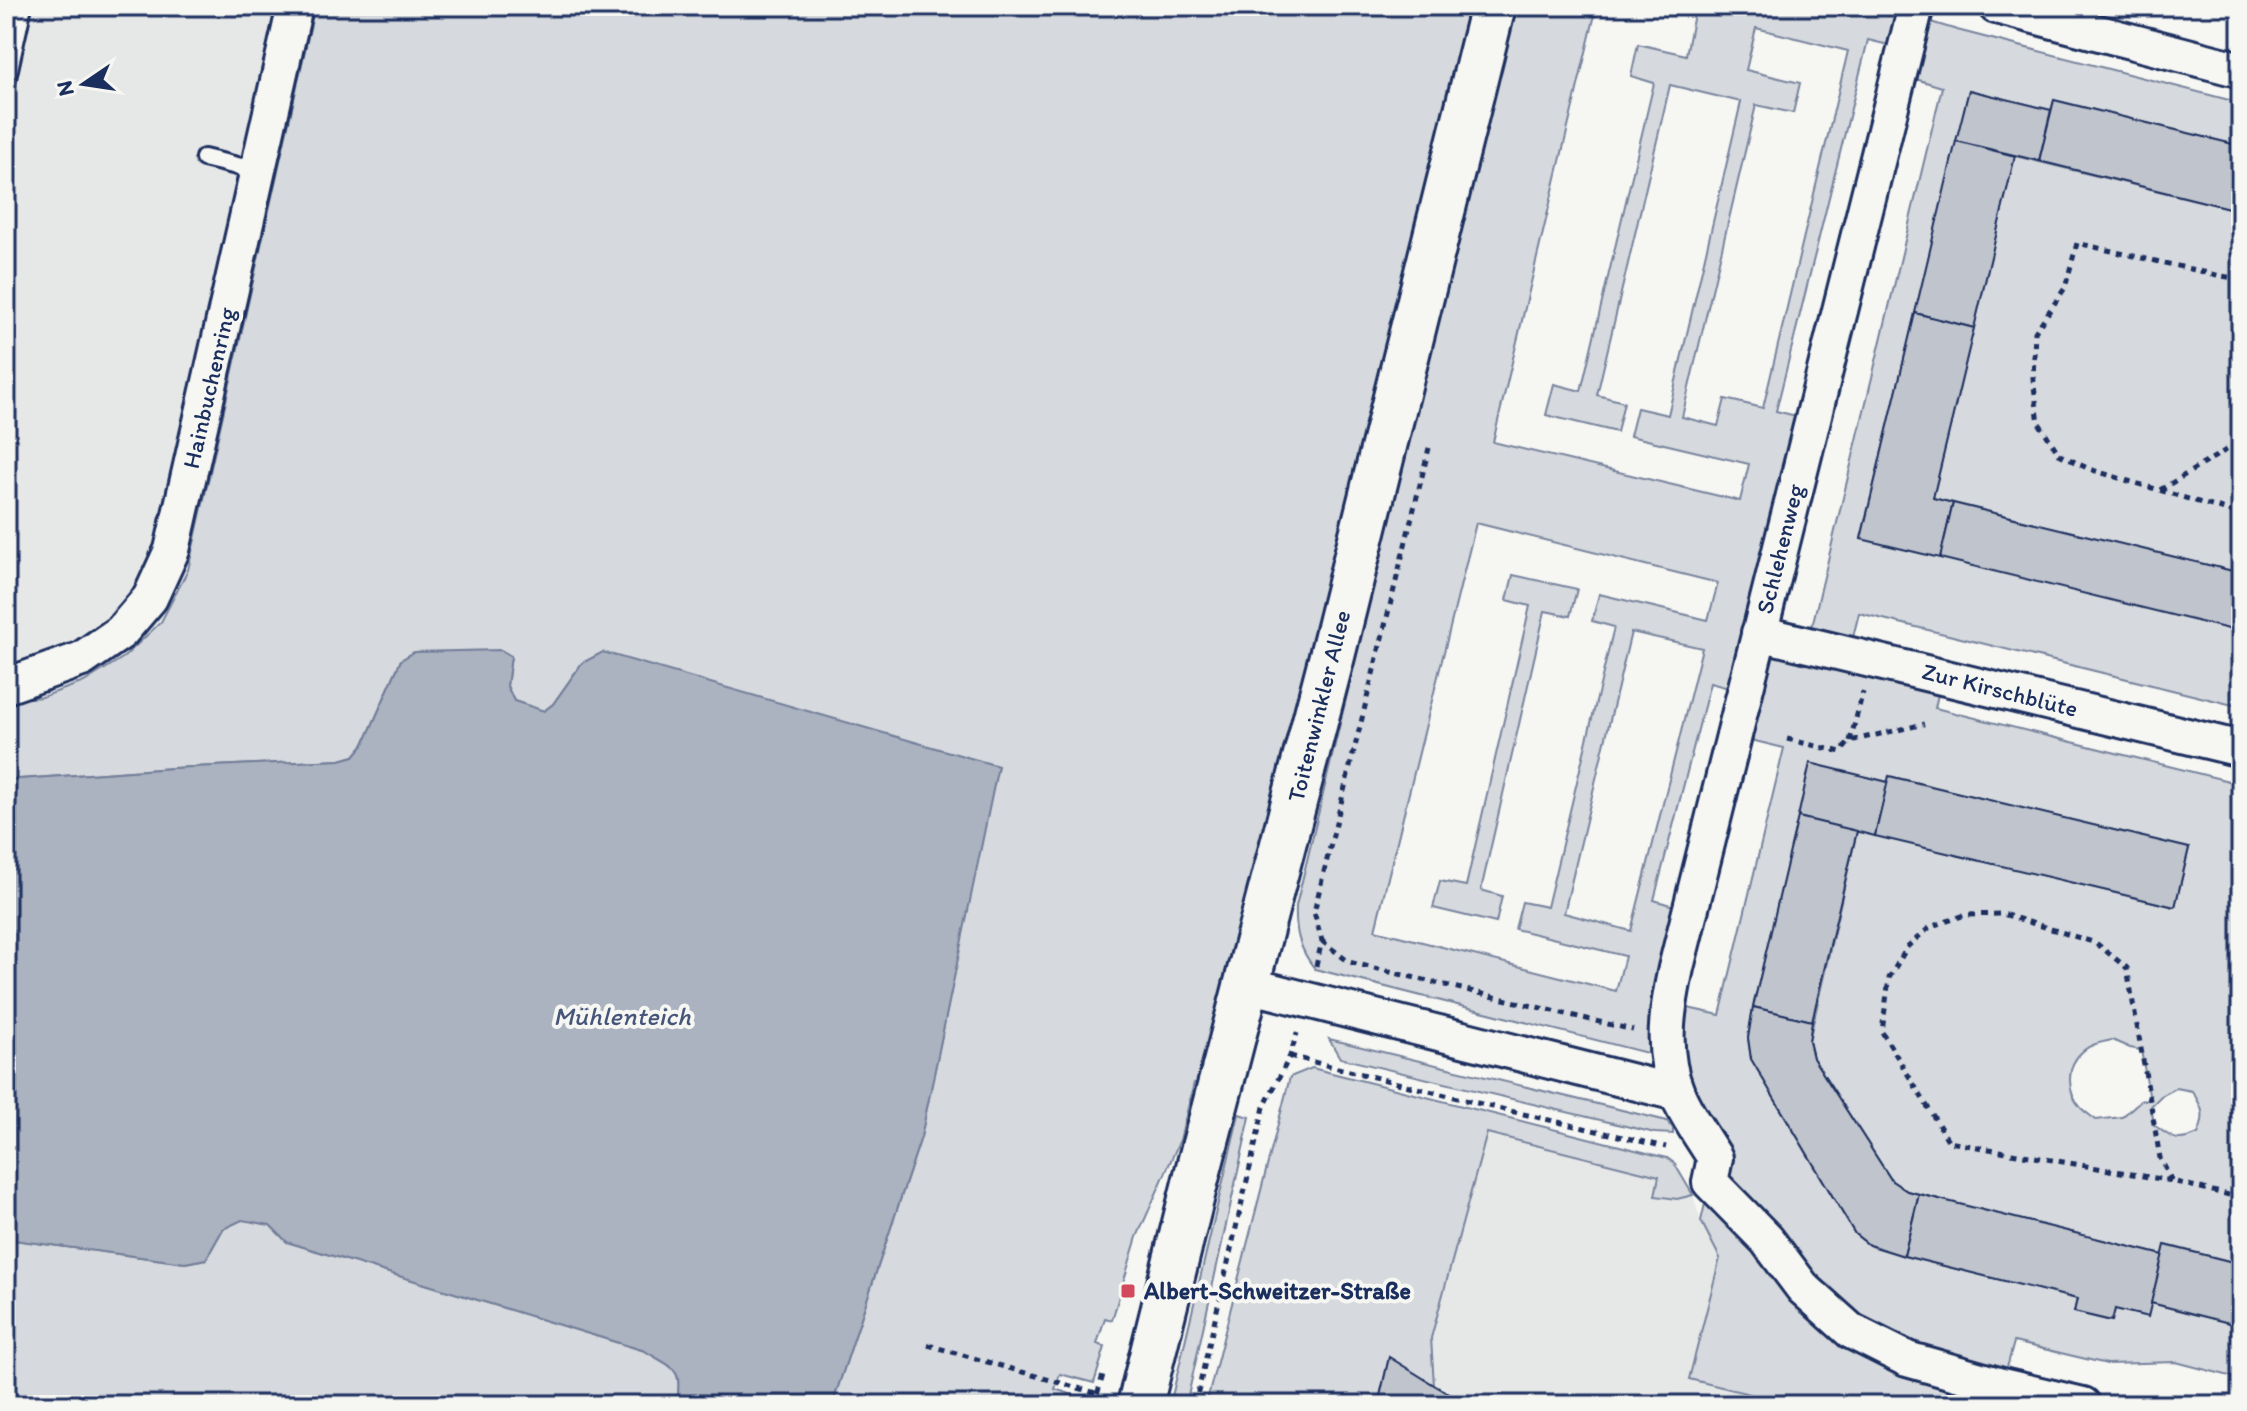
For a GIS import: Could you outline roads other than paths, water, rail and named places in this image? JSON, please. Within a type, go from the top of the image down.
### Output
[{"type":"street","name":"Hainbuchenring","points":[[6,686],[82,659],[121,632],[150,598],[172,550],[295,6]]},
{"type":"street","name":"Toitenwinkler Allee","points":[[1122,1400],[1200,1162],[1248,985],[1493,6]]},
{"type":"street","name":"Schlehenweg","points":[[1677,1093],[1667,1058],[1665,1037],[1676,968],[1916,6]]},
{"type":"street","points":[[1996,6],[2241,70]]},
{"type":"street","name":"Zur Kirschblüte","points":[[1759,633],[2241,749]]},
{"type":"street","points":[[1248,985],[1677,1093],[1715,1158],[1710,1182],[1767,1240],[1803,1288],[1851,1331],[1907,1359],[2061,1403]]},
{"type":"lane","points":[[7,76],[23,6]]},
{"type":"lane","points":[[204,158],[258,171]]},
{"type":"water","name":"Mühlenteich","points":[[501,650],[511,656],[507,686],[514,701],[544,711],[553,704],[582,663],[603,652],[998,766],[921,1137],[832,1405],[676,1405],[679,1383],[674,1370],[645,1351],[287,1242],[270,1225],[242,1220],[223,1229],[206,1259],[185,1263],[6,1239],[6,780],[340,760],[354,756],[364,744],[401,660],[414,652]]},
{"type":"place","name":"Albert-Schweitzer-Straße","points":[[1128,1291]]}]
